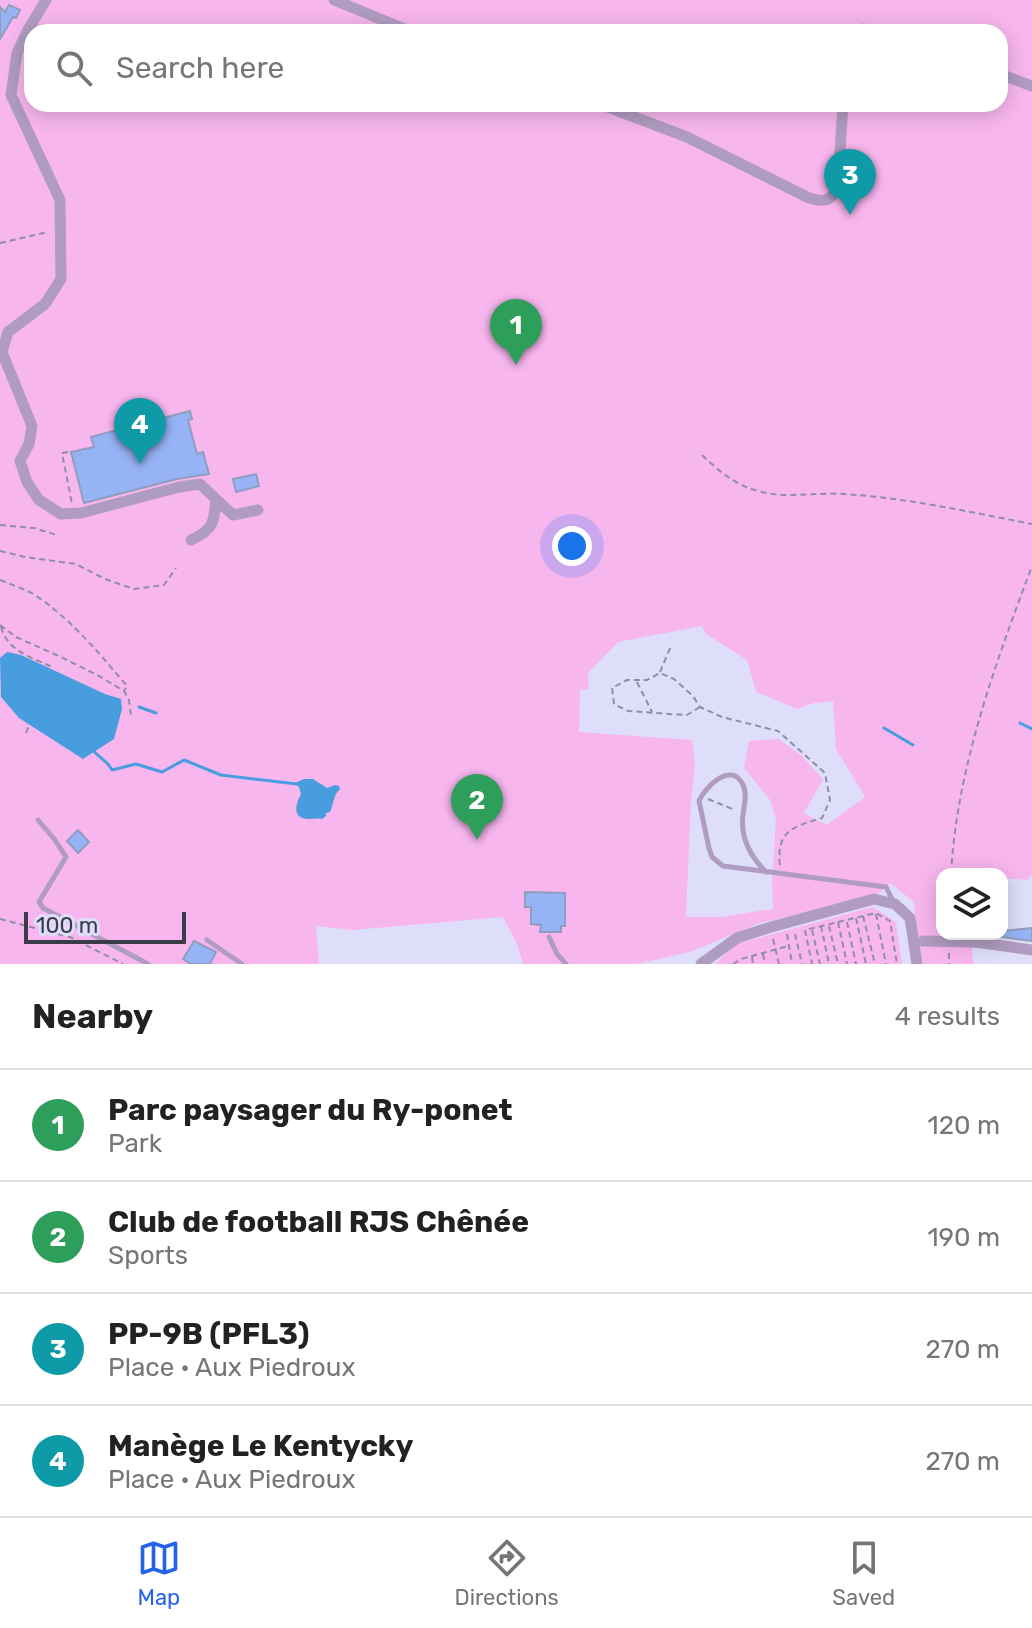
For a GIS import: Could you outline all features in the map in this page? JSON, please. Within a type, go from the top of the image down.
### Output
[{"type":"street","points":[[31,24],[46,0]]},
{"type":"street","points":[[334,0],[392,24]]},
{"type":"street","points":[[24,38],[17,53],[11,95],[60,200],[61,229],[61,279],[45,304],[8,332],[2,352],[32,426],[29,444],[20,461],[27,482],[39,500],[61,514],[81,513],[200,484],[233,515],[258,510]]},
{"type":"street","points":[[1008,77],[1032,86]]},
{"type":"street","points":[[621,112],[687,137],[809,198],[822,201],[833,197],[838,185],[843,112]]},
{"type":"street","points":[[191,540],[207,533],[214,519],[216,500]]},
{"type":"street","points":[[701,964],[737,938],[874,899],[895,904],[910,918],[919,942],[917,964]]},
{"type":"street","points":[[919,942],[975,942],[1032,950]]},
{"type":"lane","points":[[766,872],[745,843],[744,788],[741,780],[729,774],[716,780],[699,801],[709,848],[717,862],[723,866],[782,875],[886,887],[895,904]]},
{"type":"lane","points":[[38,820],[66,857],[39,902],[43,908],[148,964]]},
{"type":"lane","points":[[549,937],[566,964]]},
{"type":"lane","points":[[207,940],[242,964]]},
{"type":"path","points":[[0,243],[61,229]]},
{"type":"path","points":[[68,452],[62,453],[72,513]]},
{"type":"path","points":[[702,455],[734,482],[760,492],[792,496],[841,494],[904,500],[1032,524]]},
{"type":"path","points":[[0,525],[34,528],[57,535]]},
{"type":"path","points":[[0,551],[76,564],[134,589],[164,585],[176,568]]},
{"type":"path","points":[[951,868],[952,849],[974,736],[1032,566]]},
{"type":"path","points":[[0,580],[33,594],[66,619],[127,686],[124,691]]},
{"type":"path","points":[[0,626],[124,691],[131,716]]},
{"type":"path","points":[[0,626],[15,649],[49,668]]},
{"type":"path","points":[[671,646],[660,673],[647,680],[627,680],[612,688],[614,704],[628,711],[687,715],[700,707]]},
{"type":"path","points":[[660,673],[674,679],[700,707],[722,717],[778,731],[825,773],[830,800],[822,818],[795,827],[784,836],[779,850],[782,875]]},
{"type":"path","points":[[637,680],[653,713]]},
{"type":"path","points":[[26,733],[29,725]]},
{"type":"path","points":[[706,801],[709,798],[743,814]]},
{"type":"path","points":[[876,913],[886,964]]},
{"type":"path","points":[[812,964],[805,930],[876,913],[890,921],[897,964]]},
{"type":"path","points":[[863,916],[875,964]]},
{"type":"path","points":[[856,918],[866,964]]},
{"type":"path","points":[[0,919],[70,937],[123,964]]},
{"type":"path","points":[[847,920],[856,964]]},
{"type":"path","points":[[838,922],[847,964]]},
{"type":"path","points":[[829,924],[838,964]]},
{"type":"path","points":[[821,926],[829,964]]},
{"type":"path","points":[[771,927],[779,964]]},
{"type":"path","points":[[812,928],[820,964]]},
{"type":"path","points":[[792,964],[786,935],[795,933],[802,964]]},
{"type":"path","points":[[733,964],[788,946]]},
{"type":"path","points":[[762,953],[765,964]]},
{"type":"path","points":[[752,956],[753,964]]},
{"type":"path","points":[[741,959],[742,964]]},
{"type":"shaded area","points":[[0,0],[1032,0],[1032,874],[1028,880],[1008,878],[1008,868],[936,868],[936,940],[973,940],[974,964],[921,964],[914,902],[890,883],[876,896],[760,923],[690,952],[636,964],[523,964],[503,917],[353,930],[316,926],[319,964],[0,964]],"holes":[[[702,626],[705,633],[747,660],[756,692],[797,709],[833,701],[836,749],[865,797],[827,825],[804,813],[823,779],[802,756],[779,739],[749,741],[744,768],[770,800],[776,820],[773,909],[720,917],[686,917],[695,765],[692,740],[579,732],[580,690],[589,689],[588,673],[618,642]]]},
{"type":"shaded area","points":[[873,907],[896,922],[902,964],[715,964],[736,944]]},
{"type":"water","points":[[7,652],[21,655],[121,699],[122,709],[114,739],[83,759],[19,718],[1,697],[0,658]]},
{"type":"water","points":[[313,779],[327,788],[339,786],[330,812],[322,819],[303,818],[297,813],[301,794],[295,783]]},
{"type":"building","points":[[9,5],[20,10],[0,39],[0,7],[5,12]]},
{"type":"building","points":[[190,411],[192,419],[188,420],[197,454],[203,452],[209,474],[84,503],[71,452],[94,447],[91,437]]},
{"type":"building","points":[[256,474],[259,486],[236,492],[233,479]]},
{"type":"building","points":[[78,830],[89,842],[78,853],[67,841]]},
{"type":"building","points":[[525,892],[565,893],[565,926],[561,926],[561,932],[540,932],[541,925],[531,924],[531,907],[525,907]]},
{"type":"building","points":[[1032,928],[1032,941],[1008,938],[1008,930]]},
{"type":"building","points":[[194,941],[216,952],[210,964],[191,964],[183,959]]},
{"type":"waterway","points":[[139,707],[156,713]]},
{"type":"waterway","points":[[1020,723],[1032,729]]},
{"type":"waterway","points":[[884,728],[913,745]]},
{"type":"waterway","points":[[91,749],[112,770],[136,764],[162,772],[184,760],[221,775],[297,784]]},
{"type":"place","name":"PP-9B (PFL3)","points":[[850,215]]},
{"type":"place","name":"Parc paysager du Ry-ponet","points":[[516,365]]},
{"type":"place","name":"Manège Le Kentycky","points":[[140,464]]},
{"type":"place","name":"Club de football RJS Chênée","points":[[477,840]]}]
